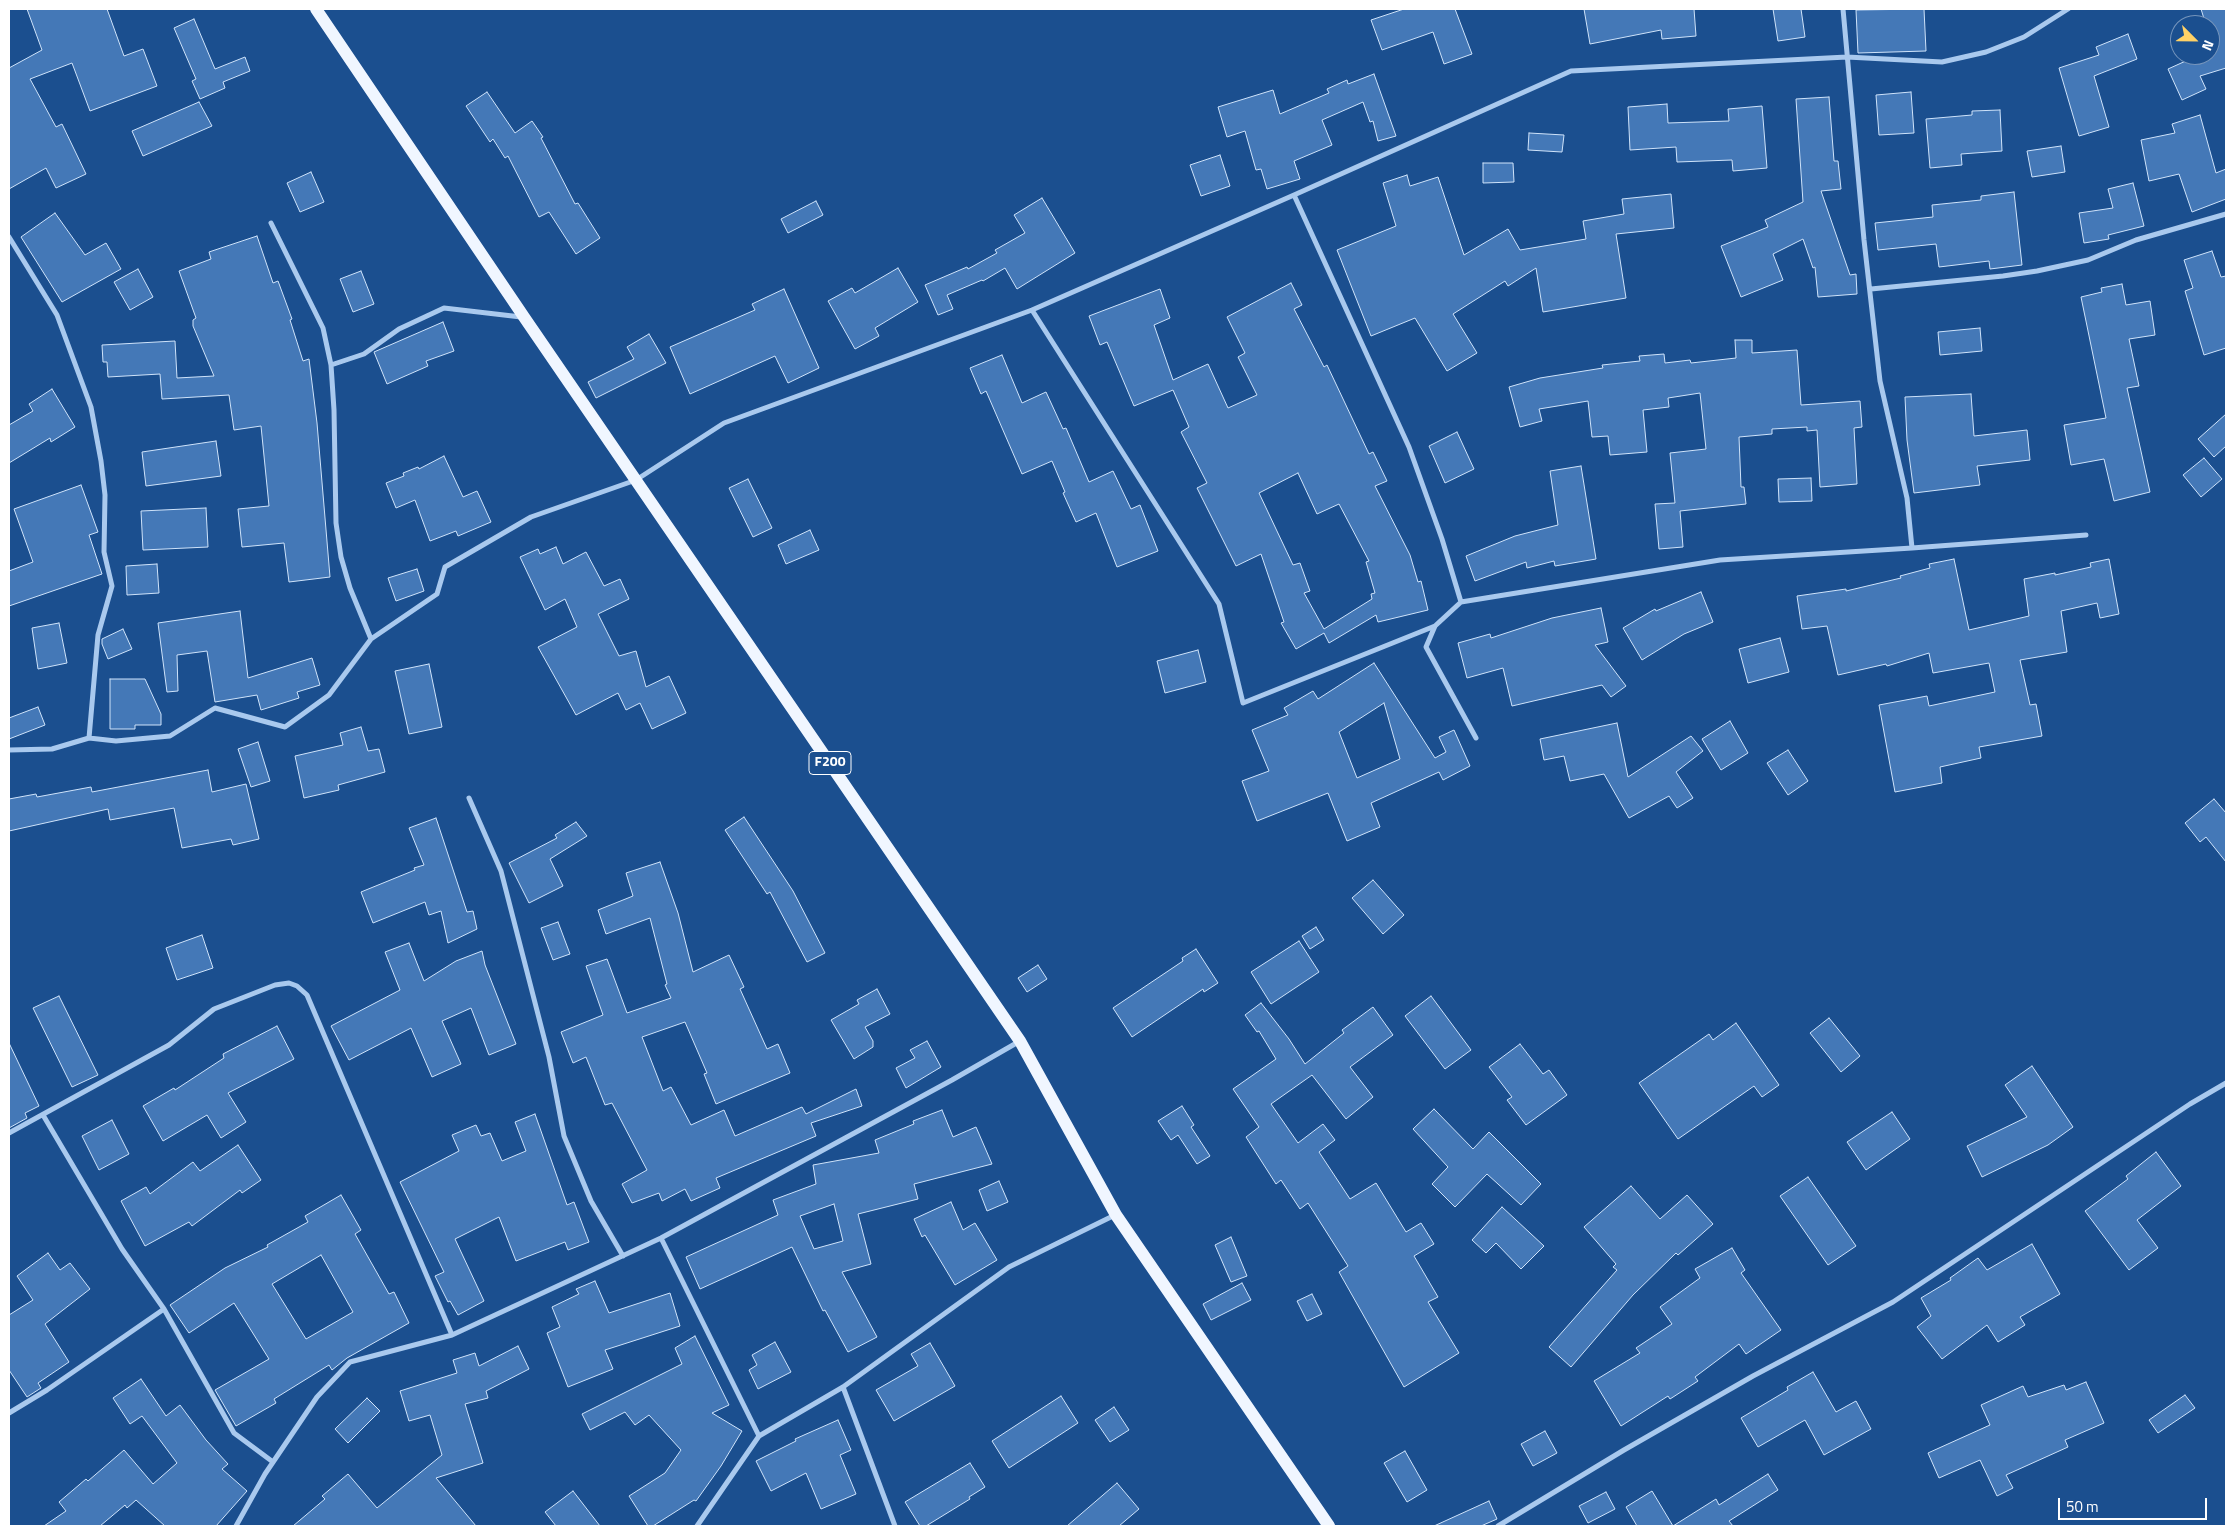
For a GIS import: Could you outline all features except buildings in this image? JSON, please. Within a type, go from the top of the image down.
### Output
[{"type":"main road","name":"F200","points":[[316,9],[524,317],[1020,1040],[1116,1215],[1329,1526]]},
{"type":"street","points":[[1843,9],[1864,240],[1880,382],[1907,498],[1912,548]]},
{"type":"street","points":[[9,750],[52,749],[88,738],[116,741],[170,736],[215,708],[285,727],[329,695],[371,639],[437,594],[445,567],[531,517],[636,480],[724,422],[1032,310],[1571,71],[1847,57],[1942,62],[1986,52],[2024,37],[2068,9]]},
{"type":"street","points":[[1294,195],[1409,446],[1442,539],[1461,602]]},
{"type":"street","points":[[1871,289],[2037,271],[2088,260],[2136,240],[2226,214]]},
{"type":"street","points":[[271,223],[323,328],[332,365],[336,523],[341,557],[371,639]]},
{"type":"street","points":[[9,237],[57,314],[91,407],[101,461],[105,496],[104,552],[112,586],[98,635],[88,738]]},
{"type":"street","points":[[332,365],[364,354],[399,329],[444,308],[524,317]]},
{"type":"street","points":[[1032,310],[1219,604],[1243,703],[1435,626],[1461,602],[1720,560],[1912,548],[2086,534]]},
{"type":"street","points":[[1435,626],[1426,647],[1476,738]]},
{"type":"street","points":[[469,798],[501,871],[549,1057],[564,1136],[591,1201],[623,1256]]},
{"type":"street","points":[[9,1133],[169,1045],[214,1009],[275,985],[289,983],[297,986],[307,995],[452,1335]]},
{"type":"street","points":[[236,1526],[273,1462],[317,1396],[350,1362],[452,1335],[662,1238],[952,1080],[1020,1040]]},
{"type":"street","points":[[1498,1526],[1744,1381],[1893,1302],[2115,1153],[2226,1083]]},
{"type":"street","points":[[43,1115],[122,1249],[164,1309],[234,1433],[273,1462]]},
{"type":"street","points":[[697,1526],[759,1436],[843,1386],[1009,1267],[1116,1215]]},
{"type":"street","points":[[662,1238],[759,1436]]},
{"type":"street","points":[[9,1413],[47,1390],[164,1309]]},
{"type":"street","points":[[843,1386],[895,1526]]}]
